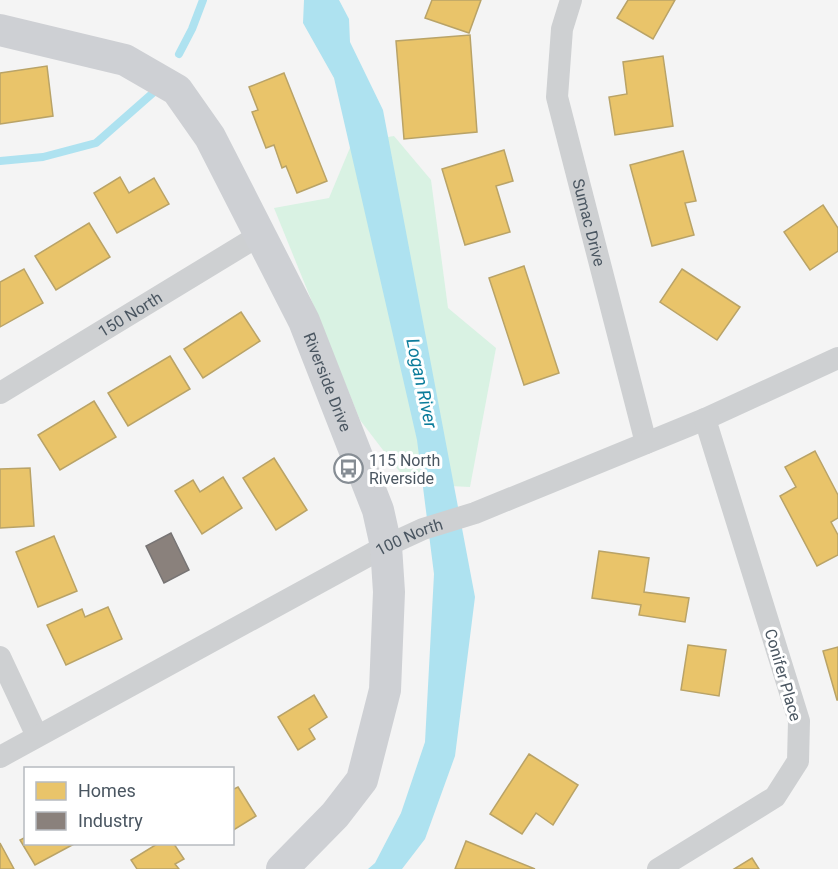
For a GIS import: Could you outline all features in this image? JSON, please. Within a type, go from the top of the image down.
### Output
[{"type":"street","name":"Sumac Drive","points":[[571,0],[562,29],[557,97],[646,443]]},
{"type":"street","name":"Riverside Drive","points":[[0,30],[125,60],[177,90],[210,137],[304,321],[378,510],[386,546],[389,592],[385,690],[362,780],[335,815],[282,869]]},
{"type":"street","name":"150 North","points":[[0,393],[260,235]]},
{"type":"street","name":"100 North","points":[[0,757],[386,546],[423,530],[475,513],[705,419],[838,358]]},
{"type":"street","name":"Conifer Place","points":[[658,869],[775,797],[798,761],[799,721],[705,419]]},
{"type":"street","points":[[0,657],[37,736]]},
{"type":"green space","points":[[394,136],[431,180],[448,308],[496,348],[470,487],[409,484],[360,420],[274,208],[329,198],[352,143]]},
{"type":"water","name":"Logan River","points":[[304,0],[339,0],[349,19],[350,42],[383,110],[475,597],[455,756],[425,839],[402,869],[368,869],[375,863],[401,813],[425,742],[434,574],[417,440],[334,78],[303,23]]},
{"type":"building: Homes","points":[[432,0],[481,0],[469,33],[425,18]]},
{"type":"building: Homes","points":[[628,0],[675,0],[653,39],[617,18]]},
{"type":"building: Homes","points":[[470,35],[477,132],[404,139],[396,41]]},
{"type":"building: Homes","points":[[663,56],[673,126],[615,135],[609,97],[627,94],[623,62]]},
{"type":"building: Homes","points":[[47,66],[53,116],[0,124],[0,73]]},
{"type":"building: Homes","points":[[284,73],[327,181],[297,193],[286,166],[282,168],[274,145],[266,148],[252,112],[258,110],[249,87]]},
{"type":"building: Homes","points":[[504,150],[513,181],[496,186],[510,232],[465,245],[442,169]]},
{"type":"building: Homes","points":[[683,151],[696,201],[685,203],[694,235],[652,246],[630,165]]},
{"type":"building: Homes","points":[[120,177],[129,193],[154,178],[169,204],[117,233],[94,193]]},
{"type":"building: Homes","points":[[823,205],[838,228],[838,251],[810,270],[784,232]]},
{"type":"building: Homes","points":[[89,223],[110,257],[56,290],[35,256]]},
{"type":"building: Homes","points":[[524,266],[559,373],[524,385],[489,278]]},
{"type":"building: Homes","points":[[24,269],[43,303],[0,327],[0,282]]},
{"type":"building: Homes","points":[[682,269],[740,307],[717,340],[660,302]]},
{"type":"building: Homes","points":[[241,312],[260,341],[203,378],[184,349]]},
{"type":"building: Homes","points":[[170,356],[190,389],[128,426],[108,393]]},
{"type":"building: Homes","points":[[94,401],[116,437],[60,470],[38,435]]},
{"type":"building: Homes","points":[[815,451],[838,495],[838,518],[831,522],[838,535],[838,555],[817,566],[780,496],[796,487],[785,467]]},
{"type":"building: Homes","points":[[274,458],[307,510],[276,530],[243,478]]},
{"type":"building: Homes","points":[[30,468],[34,526],[0,528],[0,469]]},
{"type":"building: Homes","points":[[223,477],[242,508],[202,534],[175,491],[193,480],[200,492]]},
{"type":"building: Homes","points":[[54,536],[77,591],[38,607],[16,552]]},
{"type":"building: Homes","points":[[599,551],[649,558],[644,592],[689,598],[685,622],[639,615],[641,605],[592,598]]},
{"type":"building: Homes","points":[[108,607],[122,639],[66,665],[47,625],[82,609],[85,617]]},
{"type":"building: Homes","points":[[688,645],[726,650],[719,696],[681,690]]},
{"type":"building: Homes","points":[[838,647],[838,700],[837,700],[823,651]]},
{"type":"building: Homes","points":[[314,695],[327,717],[309,729],[315,739],[298,750],[278,717]]},
{"type":"building: Homes","points":[[529,754],[578,785],[553,825],[536,813],[522,834],[490,814]]},
{"type":"building: Homes","points":[[238,787],[256,816],[234,830],[234,789]]},
{"type":"building: Homes","points":[[24,838],[24,845],[72,845],[35,865],[20,840]]},
{"type":"building: Homes","points":[[466,841],[535,869],[455,869]]},
{"type":"building: Homes","points":[[0,843],[14,869],[0,869]]},
{"type":"building: Homes","points":[[155,845],[175,845],[184,859],[175,864],[179,869],[137,869],[131,860]]},
{"type":"building: Homes","points":[[752,858],[759,869],[734,869]]},
{"type":"building: Industry","points":[[171,533],[189,570],[164,583],[146,546]]},
{"type":"waterway","points":[[179,54],[203,0]]},
{"type":"waterway","points":[[0,161],[43,157],[96,143],[154,92]]},
{"type":"place","name":"115 North Riverside","points":[[348,469]]}]
